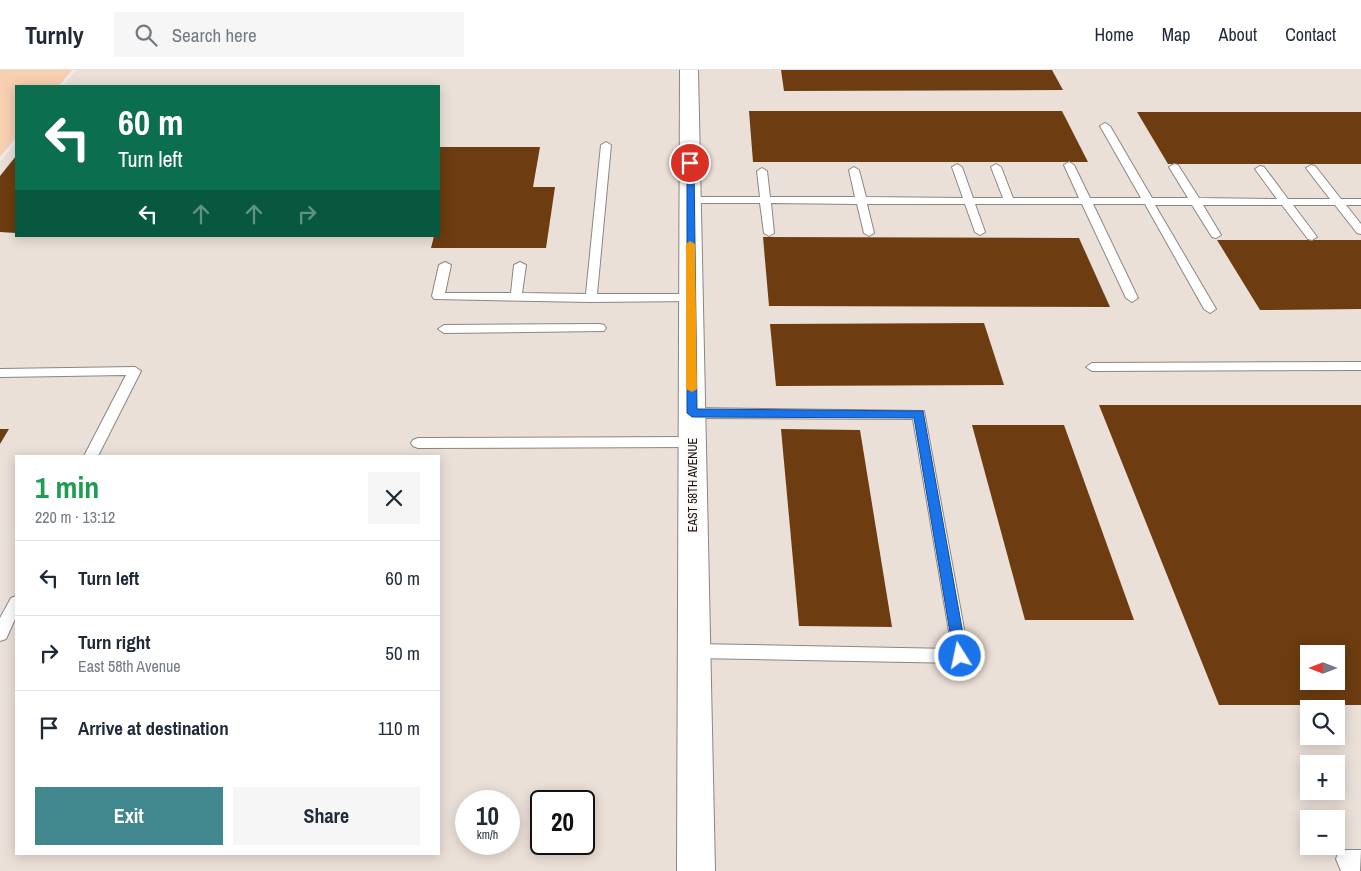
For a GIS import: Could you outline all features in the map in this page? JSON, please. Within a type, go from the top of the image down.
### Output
[{"type":"street","name":"EAST 58TH AVENUE","points":[[689,70],[696,871]]},
{"type":"lane","points":[[1105,126],[1210,309]]},
{"type":"lane","points":[[591,298],[606,145]]},
{"type":"lane","points":[[1069,165],[1132,298]]},
{"type":"lane","points":[[957,167],[980,232]]},
{"type":"lane","points":[[996,167],[1009,201]]},
{"type":"lane","points":[[1174,167],[1216,235]]},
{"type":"lane","points":[[1311,168],[1361,231]]},
{"type":"lane","points":[[1260,169],[1312,237]]},
{"type":"lane","points":[[854,170],[869,233]]},
{"type":"lane","points":[[762,171],[769,233]]},
{"type":"lane","points":[[690,200],[1361,202]]},
{"type":"lane","points":[[445,265],[438,296],[691,298]]},
{"type":"lane","points":[[516,297],[520,265]]},
{"type":"lane","points":[[444,329],[600,328]]},
{"type":"lane","points":[[1092,367],[1361,366]]},
{"type":"lane","points":[[0,373],[135,371],[92,455]]},
{"type":"lane","points":[[692,413],[919,414],[960,656],[694,651]]},
{"type":"lane","points":[[418,444],[692,442]]},
{"type":"lane","points":[[0,634],[15,604]]},
{"type":"lane","points":[[1350,871],[1345,859],[1361,859]]},
{"type":"shaded area","points":[[0,70],[72,70],[60,85],[15,85],[15,139],[0,157]]},
{"type":"shaded area","points":[[76,70],[1361,70],[1361,871],[0,871],[0,162],[15,143],[15,237],[440,237],[440,85],[64,85]]},
{"type":"building","points":[[781,70],[1052,70],[1063,90],[784,91]]},
{"type":"building","points":[[749,111],[1062,111],[1088,162],[753,162]]},
{"type":"building","points":[[1137,112],[1361,112],[1361,164],[1168,164]]},
{"type":"building","points":[[440,147],[540,147],[533,187],[555,187],[546,248],[431,248],[434,237],[440,237]]},
{"type":"building","points":[[15,157],[15,233],[0,232],[0,176]]},
{"type":"building","points":[[763,237],[1079,238],[1110,307],[769,306]]},
{"type":"building","points":[[1217,240],[1361,240],[1361,309],[1260,310]]},
{"type":"building","points":[[984,323],[1004,385],[776,386],[770,324]]},
{"type":"building","points":[[1099,405],[1361,405],[1361,705],[1345,705],[1345,700],[1300,700],[1300,705],[1219,705]]},
{"type":"building","points":[[972,425],[1064,425],[1134,620],[1025,620]]},
{"type":"building","points":[[0,429],[9,429],[0,444]]},
{"type":"building","points":[[781,429],[860,430],[892,627],[799,626]]},
{"type":"slow traffic","points":[[690,244],[692,389]]},
{"type":"route","points":[[690,163],[692,413],[919,414],[960,656]]}]
